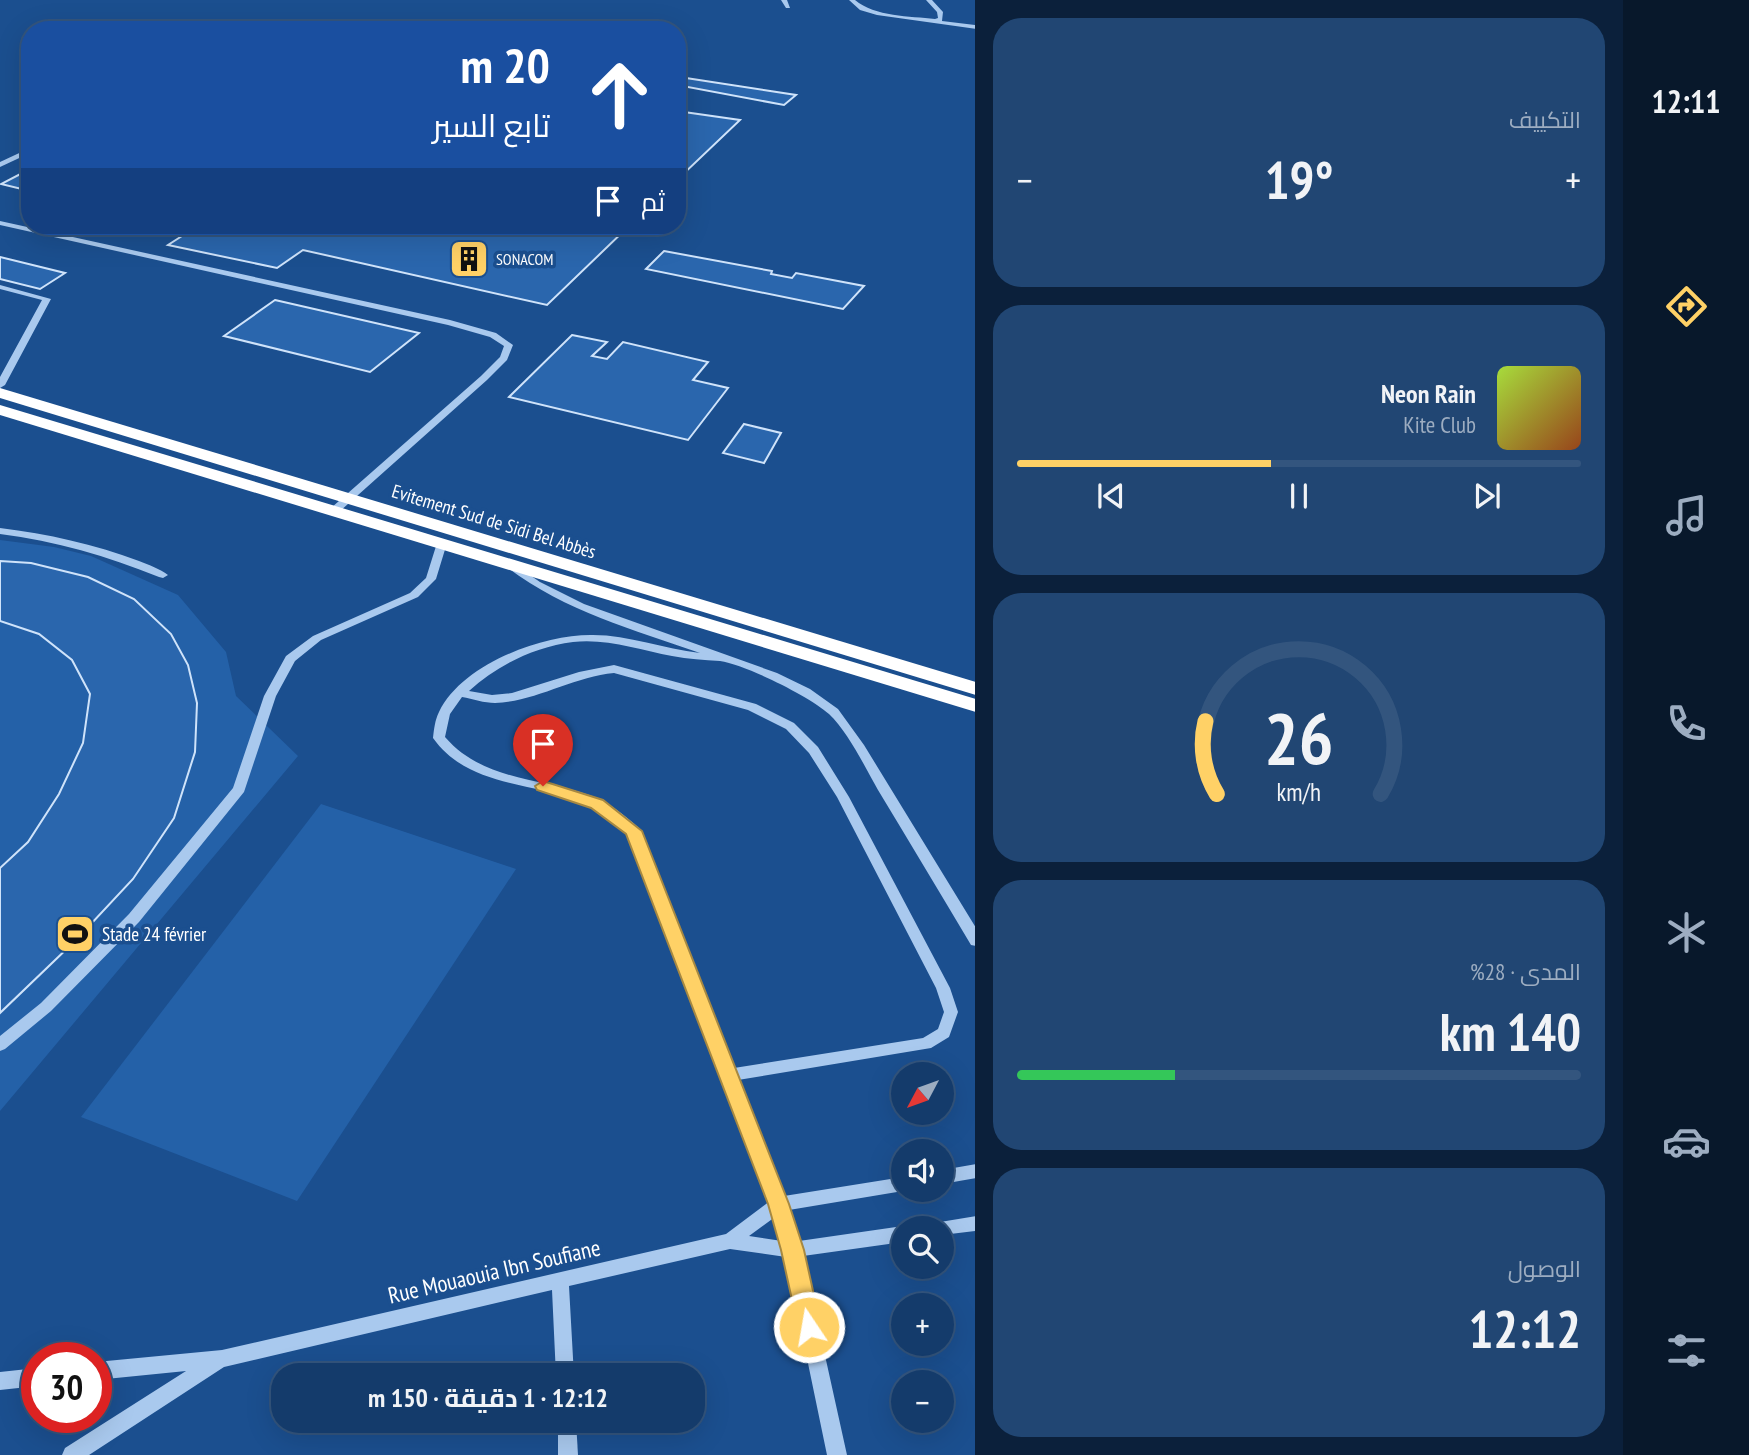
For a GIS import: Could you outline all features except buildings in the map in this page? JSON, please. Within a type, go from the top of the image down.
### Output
[{"type":"highway","name":"Evitement Sud de Sidi Bel Abbès","points":[[0,393],[493,551],[975,690]]},
{"type":"highway","name":"Evitement Sud de Sidi Bel Abbès","points":[[0,410],[342,504],[442,543],[471,544]]},
{"type":"highway","name":"Evitement Sud de Sidi Bel Abbès","points":[[493,551],[509,563],[975,706]]},
{"type":"street","points":[[784,0],[788,7]]},
{"type":"street","points":[[852,0],[862,9],[975,27]]},
{"type":"street","points":[[929,0],[940,12],[941,19],[936,21]]},
{"type":"street","points":[[0,165],[21,154]]},
{"type":"street","points":[[0,223],[21,228]]},
{"type":"street","points":[[54,235],[450,323],[493,335],[509,345],[504,358],[484,378],[342,504]]},
{"type":"street","points":[[0,287],[47,299],[0,385]]},
{"type":"street","points":[[0,531],[54,537],[94,548],[163,575]]},
{"type":"street","points":[[0,1045],[46,1007],[134,918],[239,789],[270,696],[290,659],[317,638],[414,595],[432,579],[442,543]]},
{"type":"street","points":[[509,563],[536,584],[580,606],[773,676],[806,692],[834,712],[858,745],[975,942]]},
{"type":"street","points":[[722,658],[692,659],[618,641],[592,638],[570,640],[506,660],[470,681],[446,709],[439,738],[445,748],[466,763],[497,775],[597,804],[634,831],[779,1204],[793,1250],[837,1455]]},
{"type":"street","points":[[459,693],[495,699],[511,697],[590,670],[614,669],[752,708],[790,726],[814,750],[862,832],[943,988],[951,1012],[944,1033],[926,1044],[729,1075]]},
{"type":"street","points":[[954,1175],[975,1171]]},
{"type":"street","points":[[730,1241],[779,1204],[891,1186]]},
{"type":"street","points":[[954,1226],[975,1223]]},
{"type":"street","name":"Rue Mouaouia Ibn Soufiane","points":[[112,1369],[222,1359],[730,1241],[793,1250],[891,1236]]},
{"type":"street","points":[[560,1282],[564,1363]]},
{"type":"street","points":[[72,1455],[222,1359]]},
{"type":"street","points":[[0,1381],[21,1379]]},
{"type":"street","points":[[567,1433],[568,1455]]},
{"type":"shaded area","name":"Stade 24 février","points":[[0,540],[54,547],[91,556],[178,595],[226,652],[236,696],[298,756],[0,1111]]},
{"type":"shaded area","points":[[321,804],[516,869],[297,1201],[81,1117]]},
{"type":"place","name":"SONACOM","points":[[469,259]]},
{"type":"place","name":"Stade 24 février","points":[[75,934]]},
{"type":"route","points":[[543,786],[597,804],[613,813],[634,831],[779,1204],[793,1250],[809,1327]]}]
